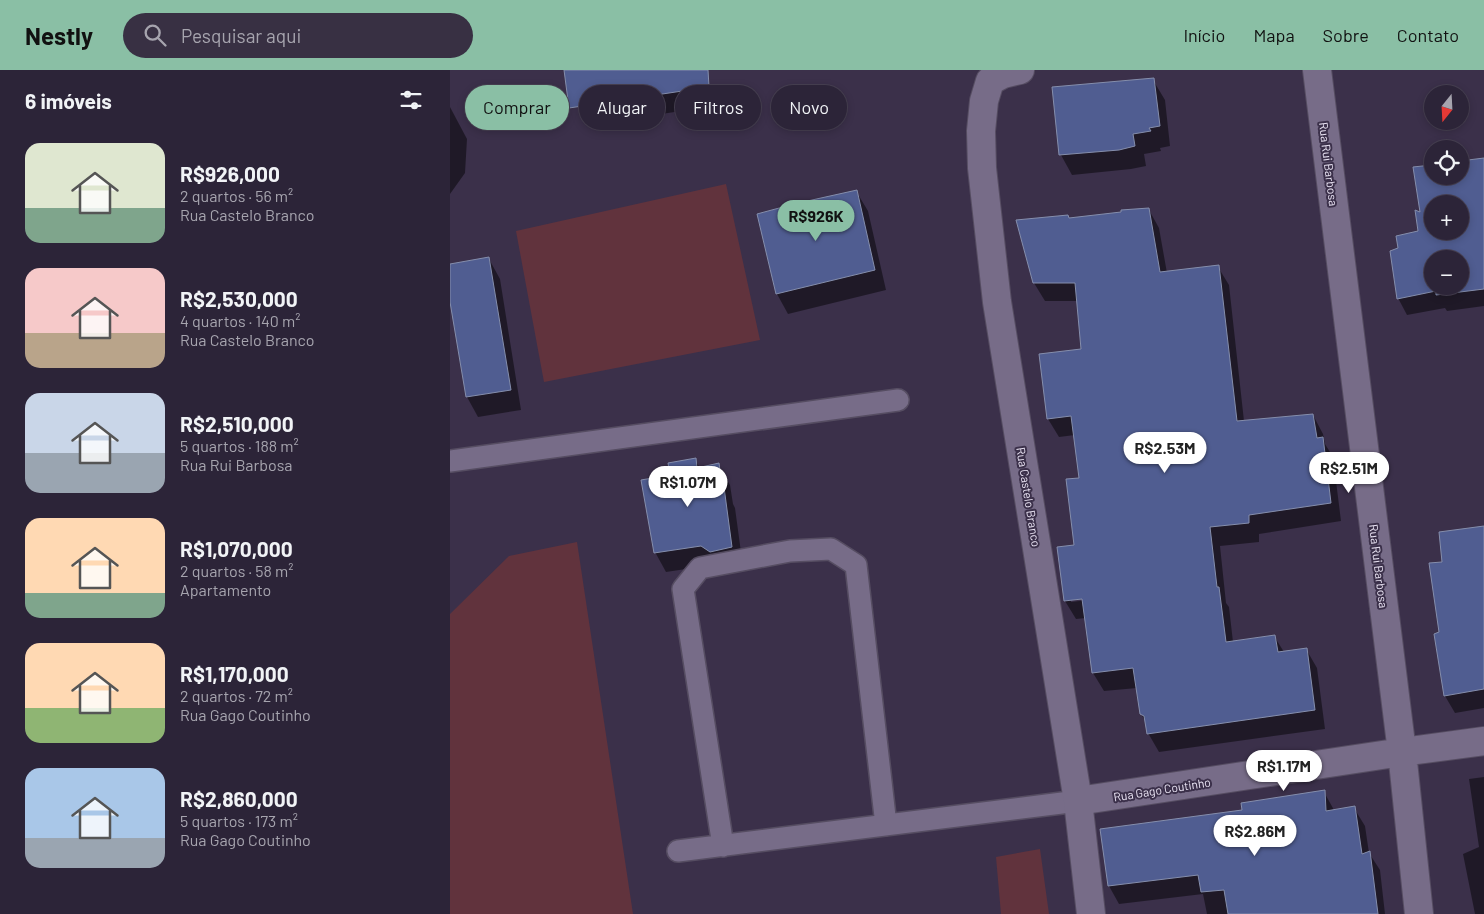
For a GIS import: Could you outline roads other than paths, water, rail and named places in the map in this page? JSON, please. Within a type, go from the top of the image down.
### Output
[{"type":"street","name":"Rua Castelo Branco","points":[[1020,70],[1003,74],[990,81],[984,101],[981,131],[982,168],[997,302],[1078,801],[1091,914]]},
{"type":"street","name":"Rua Rui Barbosa","points":[[1317,70],[1402,752],[1420,914]]},
{"type":"street","name":"Rua Gago Coutinho","points":[[1078,801],[1484,741]]},
{"type":"lane","points":[[450,461],[898,400]]},
{"type":"lane","points":[[723,846],[683,589],[700,568],[790,551],[831,549],[856,564],[886,825]]},
{"type":"lane","points":[[678,851],[1078,801]]}]
